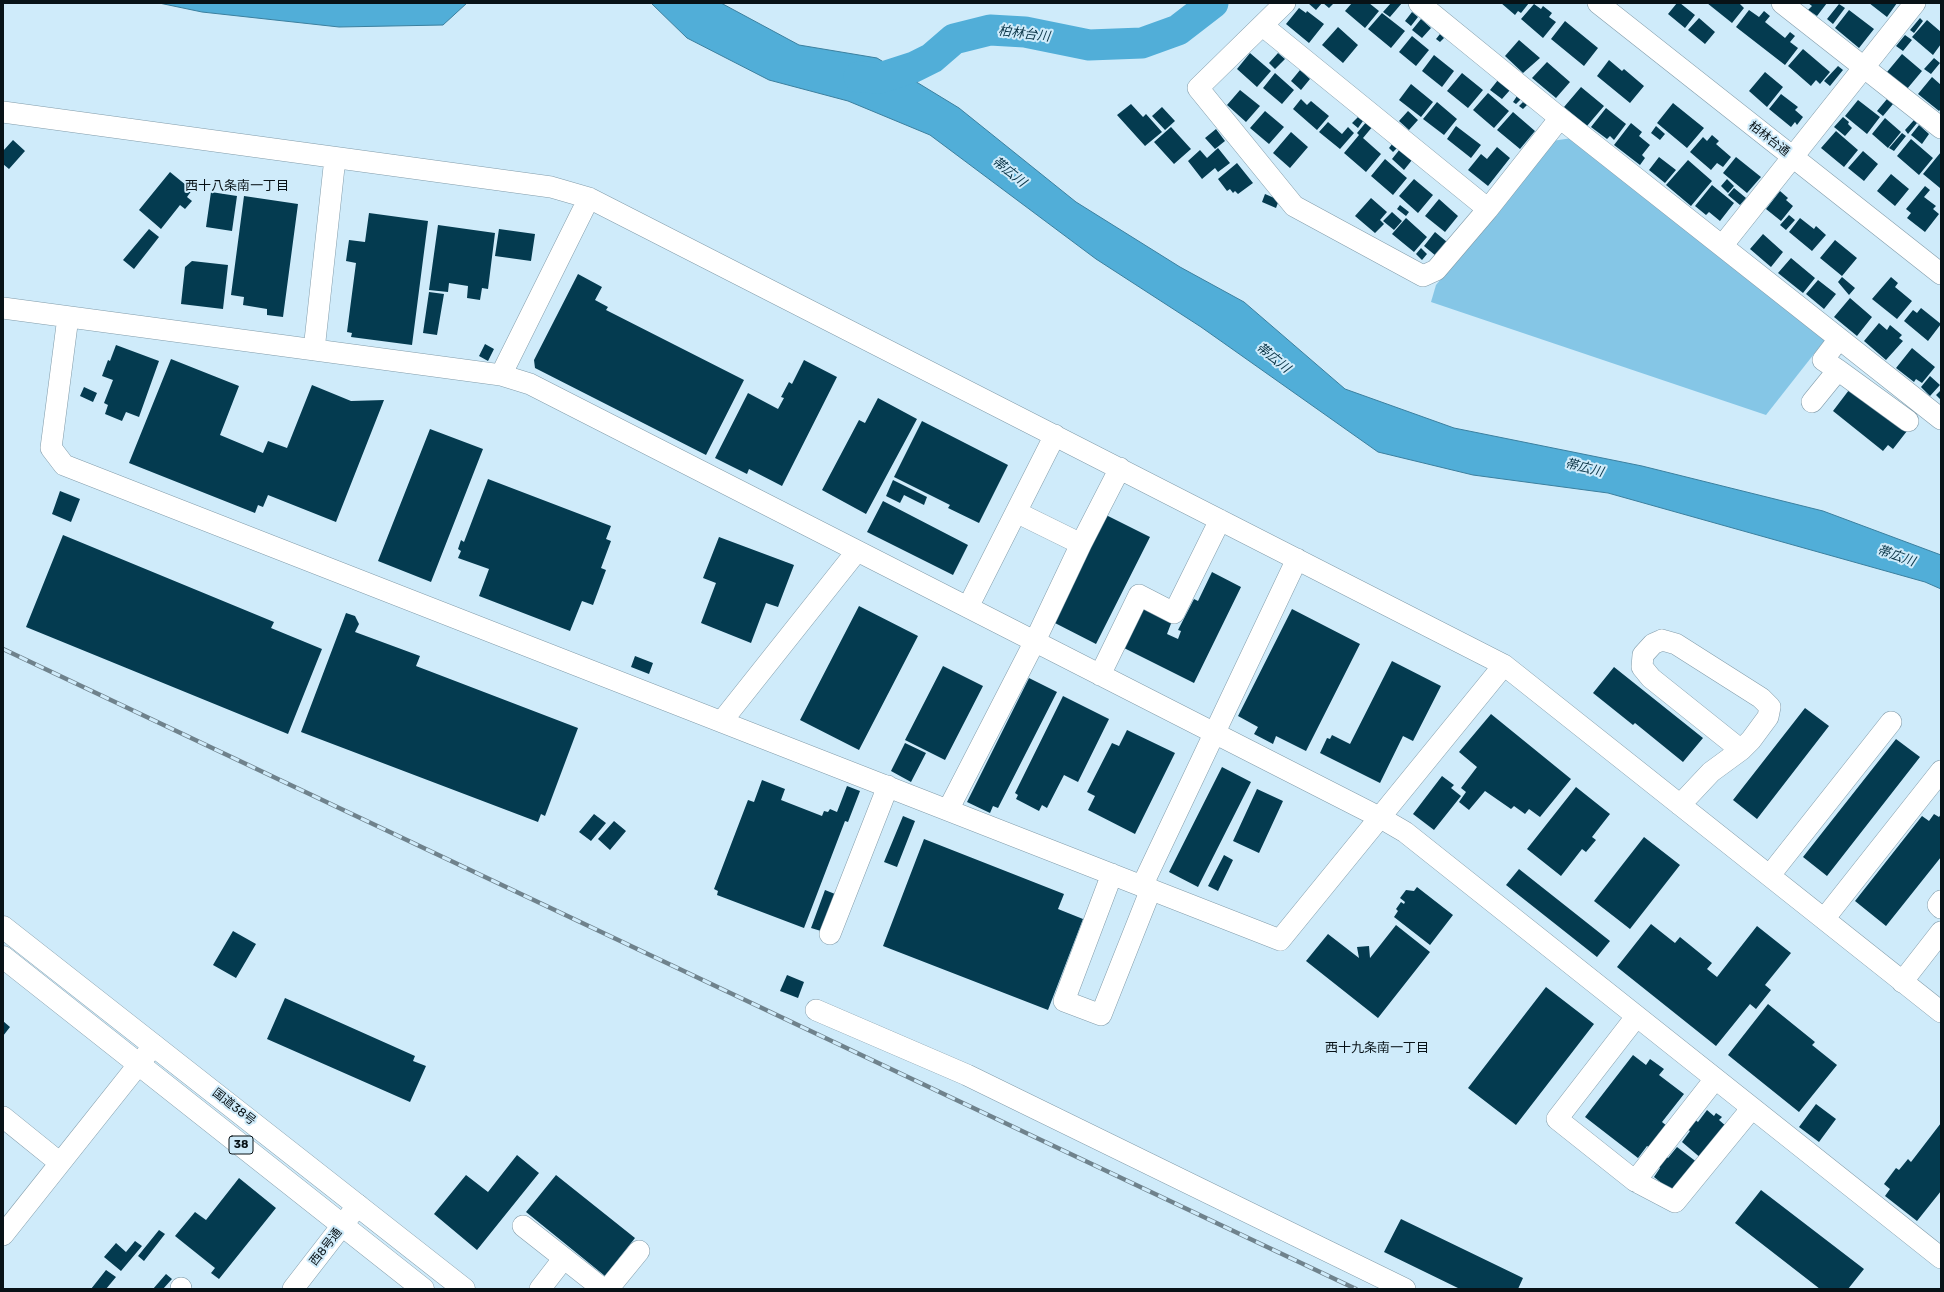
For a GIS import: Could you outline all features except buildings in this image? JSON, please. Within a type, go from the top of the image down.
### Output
[{"type":"highway","name":"国道38号","points":[[3,927],[464,1289]]},
{"type":"highway","name":"38","points":[[3,957],[424,1289]]},
{"type":"street","points":[[1285,3],[1198,88],[1294,206],[1424,276],[1436,270],[1488,209],[1560,118]]},
{"type":"street","points":[[1419,3],[1560,118],[1941,418]]},
{"type":"street","name":"柏林台通","points":[[1598,3],[1941,274]]},
{"type":"street","points":[[1782,3],[1941,128]]},
{"type":"street","points":[[1722,246],[1915,3]]},
{"type":"street","points":[[1263,26],[1488,209]]},
{"type":"street","points":[[3,112],[551,187],[589,198],[1504,665],[1941,1012]]},
{"type":"street","points":[[314,350],[335,158]]},
{"type":"street","points":[[501,375],[589,198]]},
{"type":"street","points":[[3,308],[501,375],[530,384],[1100,674],[1381,818],[1405,832],[1941,1258]]},
{"type":"street","points":[[68,317],[51,448],[64,465],[1280,940],[1381,818],[1504,665]]},
{"type":"street","points":[[1839,339],[1823,360],[1908,421]]},
{"type":"street","points":[[1812,402],[1838,370]]},
{"type":"street","points":[[968,607],[1055,435]]},
{"type":"street","points":[[948,810],[1035,641],[1081,544],[1120,468]]},
{"type":"street","points":[[1016,512],[1081,544]]},
{"type":"street","points":[[1100,674],[1139,595],[1174,613],[1220,520]]},
{"type":"street","points":[[722,721],[858,551]]},
{"type":"street","points":[[1112,874],[1064,1001],[1101,1016],[1147,888],[1214,733],[1297,559]]},
{"type":"street","points":[[1680,805],[1711,772],[1741,750],[1751,740],[1768,717],[1770,707],[1761,698],[1676,644],[1662,640],[1653,644],[1643,655],[1642,667],[1651,678],[1741,750]]},
{"type":"street","points":[[1770,875],[1891,722]]},
{"type":"street","points":[[1824,919],[1941,771]]},
{"type":"street","points":[[830,934],[888,786]]},
{"type":"street","points":[[1941,901],[1938,905],[1941,908]]},
{"type":"street","points":[[1902,982],[1941,932]]},
{"type":"street","points":[[816,1010],[967,1075],[1405,1289]]},
{"type":"street","points":[[1636,1017],[1556,1119],[1635,1181],[1675,1202],[1752,1108]]},
{"type":"street","points":[[3,1235],[154,1045]]},
{"type":"street","points":[[1635,1181],[1715,1079]]},
{"type":"street","points":[[3,1117],[60,1163]]},
{"type":"street","name":"西8号通","points":[[293,1289],[358,1205]]},
{"type":"street","points":[[523,1226],[603,1289]]},
{"type":"street","points":[[608,1289],[639,1250]]},
{"type":"street","points":[[540,1289],[564,1258]]},
{"type":"shaded area","points":[[1572,138],[1825,340],[1766,415],[1431,302],[1436,285],[1552,141]]},
{"type":"water","points":[[159,3],[467,3],[443,25],[339,27],[202,12]]},
{"type":"water","name":"帯広川","points":[[651,3],[721,3],[799,45],[877,58],[959,108],[1076,202],[1180,267],[1244,302],[1345,389],[1454,428],[1642,466],[1823,511],[1941,555],[1941,589],[1925,582],[1608,493],[1473,475],[1378,452],[1201,327],[1096,259],[930,135],[848,101],[769,80],[687,38]]},
{"type":"waterway","name":"柏林台川","points":[[859,77],[880,78],[914,67],[932,58],[954,39],[990,30],[1025,32],[1089,45],[1142,43],[1178,30],[1213,3]]},
{"type":"railway","points":[[3,649],[1356,1289]]},
{"type":"district","name":"西十八条南一丁目","points":[[237,186]]},
{"type":"district","name":"西十九条南一丁目","points":[[1377,1048]]}]
